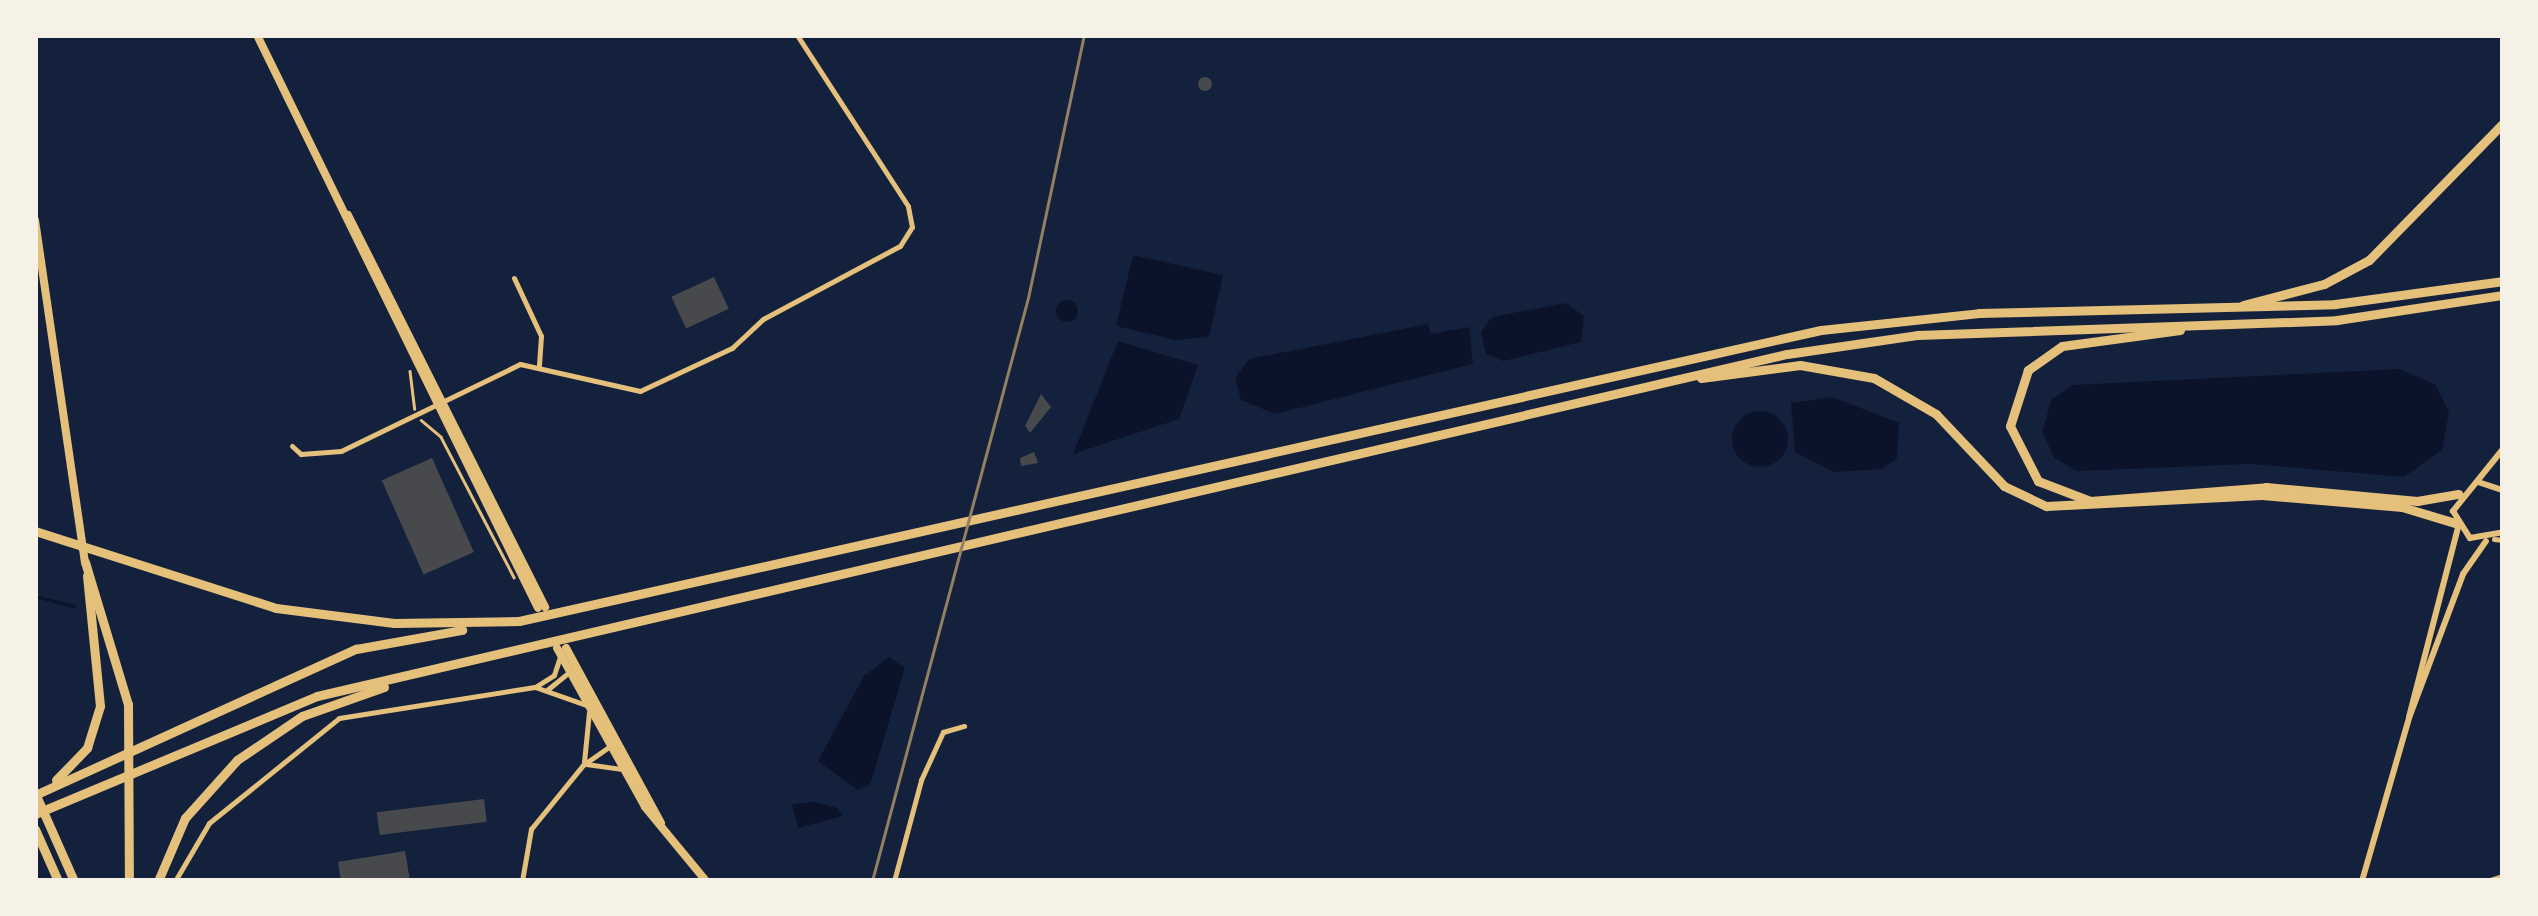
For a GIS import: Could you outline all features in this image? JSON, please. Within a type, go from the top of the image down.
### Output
[{"type":"highway","points":[[2232,309],[2360,266],[2503,124]]},
{"type":"highway","points":[[37,793],[356,650],[562,616],[1821,330],[1980,313],[2232,309],[2503,281]]},
{"type":"highway","points":[[35,814],[268,712],[523,644],[1648,384],[1917,335],[2336,320],[2503,295]]},
{"type":"highway","points":[[2198,326],[2085,340],[2039,360],[2010,413],[2029,472],[2058,494],[2090,500],[2266,488],[2417,501],[2458,494]]},
{"type":"highway","points":[[1648,384],[1784,366],[1859,373],[1923,404],[2004,486],[2046,506],[2262,495],[2402,507],[2456,525]]},
{"type":"highway","points":[[35,532],[276,608],[394,623],[519,621]]},
{"type":"highway","points":[[85,562],[130,726],[130,881]]},
{"type":"highway","points":[[37,793],[77,762],[98,720],[85,562]]},
{"type":"highway","points":[[158,881],[185,818],[248,752],[302,716],[421,674]]},
{"type":"highway","points":[[37,793],[74,881]]},
{"type":"highway","points":[[35,829],[58,881]]},
{"type":"main road","points":[[257,35],[542,608],[511,559],[438,402]]},
{"type":"main road","points":[[35,220],[85,562]]},
{"type":"main road","points":[[561,650],[573,662],[622,769],[706,881]]},
{"type":"main road","points":[[561,650],[587,708],[665,831]]},
{"type":"street","points":[[292,446],[301,454],[341,450],[513,366],[538,366],[640,391],[732,348],[763,319],[907,239],[908,206],[797,35]]},
{"type":"street","points":[[514,278],[542,336],[538,366]]},
{"type":"street","points":[[2362,881],[2456,525],[2458,494],[2477,482],[2503,449]]},
{"type":"street","points":[[2477,482],[2503,490]]},
{"type":"street","points":[[2456,525],[2490,540],[2503,540]]},
{"type":"street","points":[[2408,718],[2463,574],[2490,540],[2503,532]]},
{"type":"street","points":[[175,881],[210,823],[339,718],[535,687],[554,675],[561,650]]},
{"type":"street","points":[[544,691],[569,672],[573,662]]},
{"type":"street","points":[[535,687],[587,708],[583,765]]},
{"type":"street","points":[[894,881],[936,748],[944,732],[964,726]]},
{"type":"street","points":[[522,881],[523,842],[583,765],[612,745]]},
{"type":"street","points":[[583,765],[622,769]]},
{"type":"path","points":[[413,369],[414,406]]},
{"type":"path","points":[[420,418],[441,437],[515,576]]},
{"type":"path","points":[[2484,881],[2503,875]]},
{"type":"water","points":[[1133,255],[1223,275],[1209,337],[1175,340],[1116,326]]},
{"type":"water","points":[[1067,300],[1075,303],[1075,319],[1067,322],[1059,319],[1056,311],[1059,303]]},
{"type":"water","points":[[1566,303],[1584,316],[1581,342],[1503,361],[1486,354],[1481,332],[1492,317]]},
{"type":"water","points":[[1428,324],[1431,334],[1469,327],[1473,364],[1275,414],[1241,400],[1235,378],[1249,359]]},
{"type":"water","points":[[1118,341],[1198,365],[1179,419],[1073,454]]},
{"type":"water","points":[[2400,369],[2436,385],[2449,413],[2442,450],[2404,477],[2251,464],[2077,471],[2054,458],[2042,431],[2052,399],[2072,385]]},
{"type":"water","points":[[1832,397],[1899,423],[1897,458],[1882,469],[1834,472],[1795,452],[1791,403]]},
{"type":"water","points":[[1760,411],[1779,420],[1788,439],[1779,458],[1760,467],[1741,458],[1732,439],[1741,420]]},
{"type":"water","points":[[889,657],[905,668],[870,785],[857,790],[818,761],[864,676]]},
{"type":"water","points":[[815,802],[837,808],[843,816],[798,828],[792,804]]},
{"type":"building","points":[[1205,77],[1212,84],[1205,91],[1198,84]]},
{"type":"building","points":[[714,277],[729,309],[686,329],[671,297]]},
{"type":"building","points":[[1041,394],[1051,407],[1030,433],[1025,426]]},
{"type":"building","points":[[1034,452],[1038,463],[1021,466],[1020,458]]},
{"type":"building","points":[[432,458],[474,552],[424,574],[382,480]]},
{"type":"building","points":[[484,799],[487,822],[380,835],[377,812]]},
{"type":"building","points":[[405,851],[410,881],[341,881],[338,862]]},
{"type":"waterway","points":[[35,596],[74,606]]},
{"type":"railway","points":[[872,881],[1028,298],[1084,35]]}]
